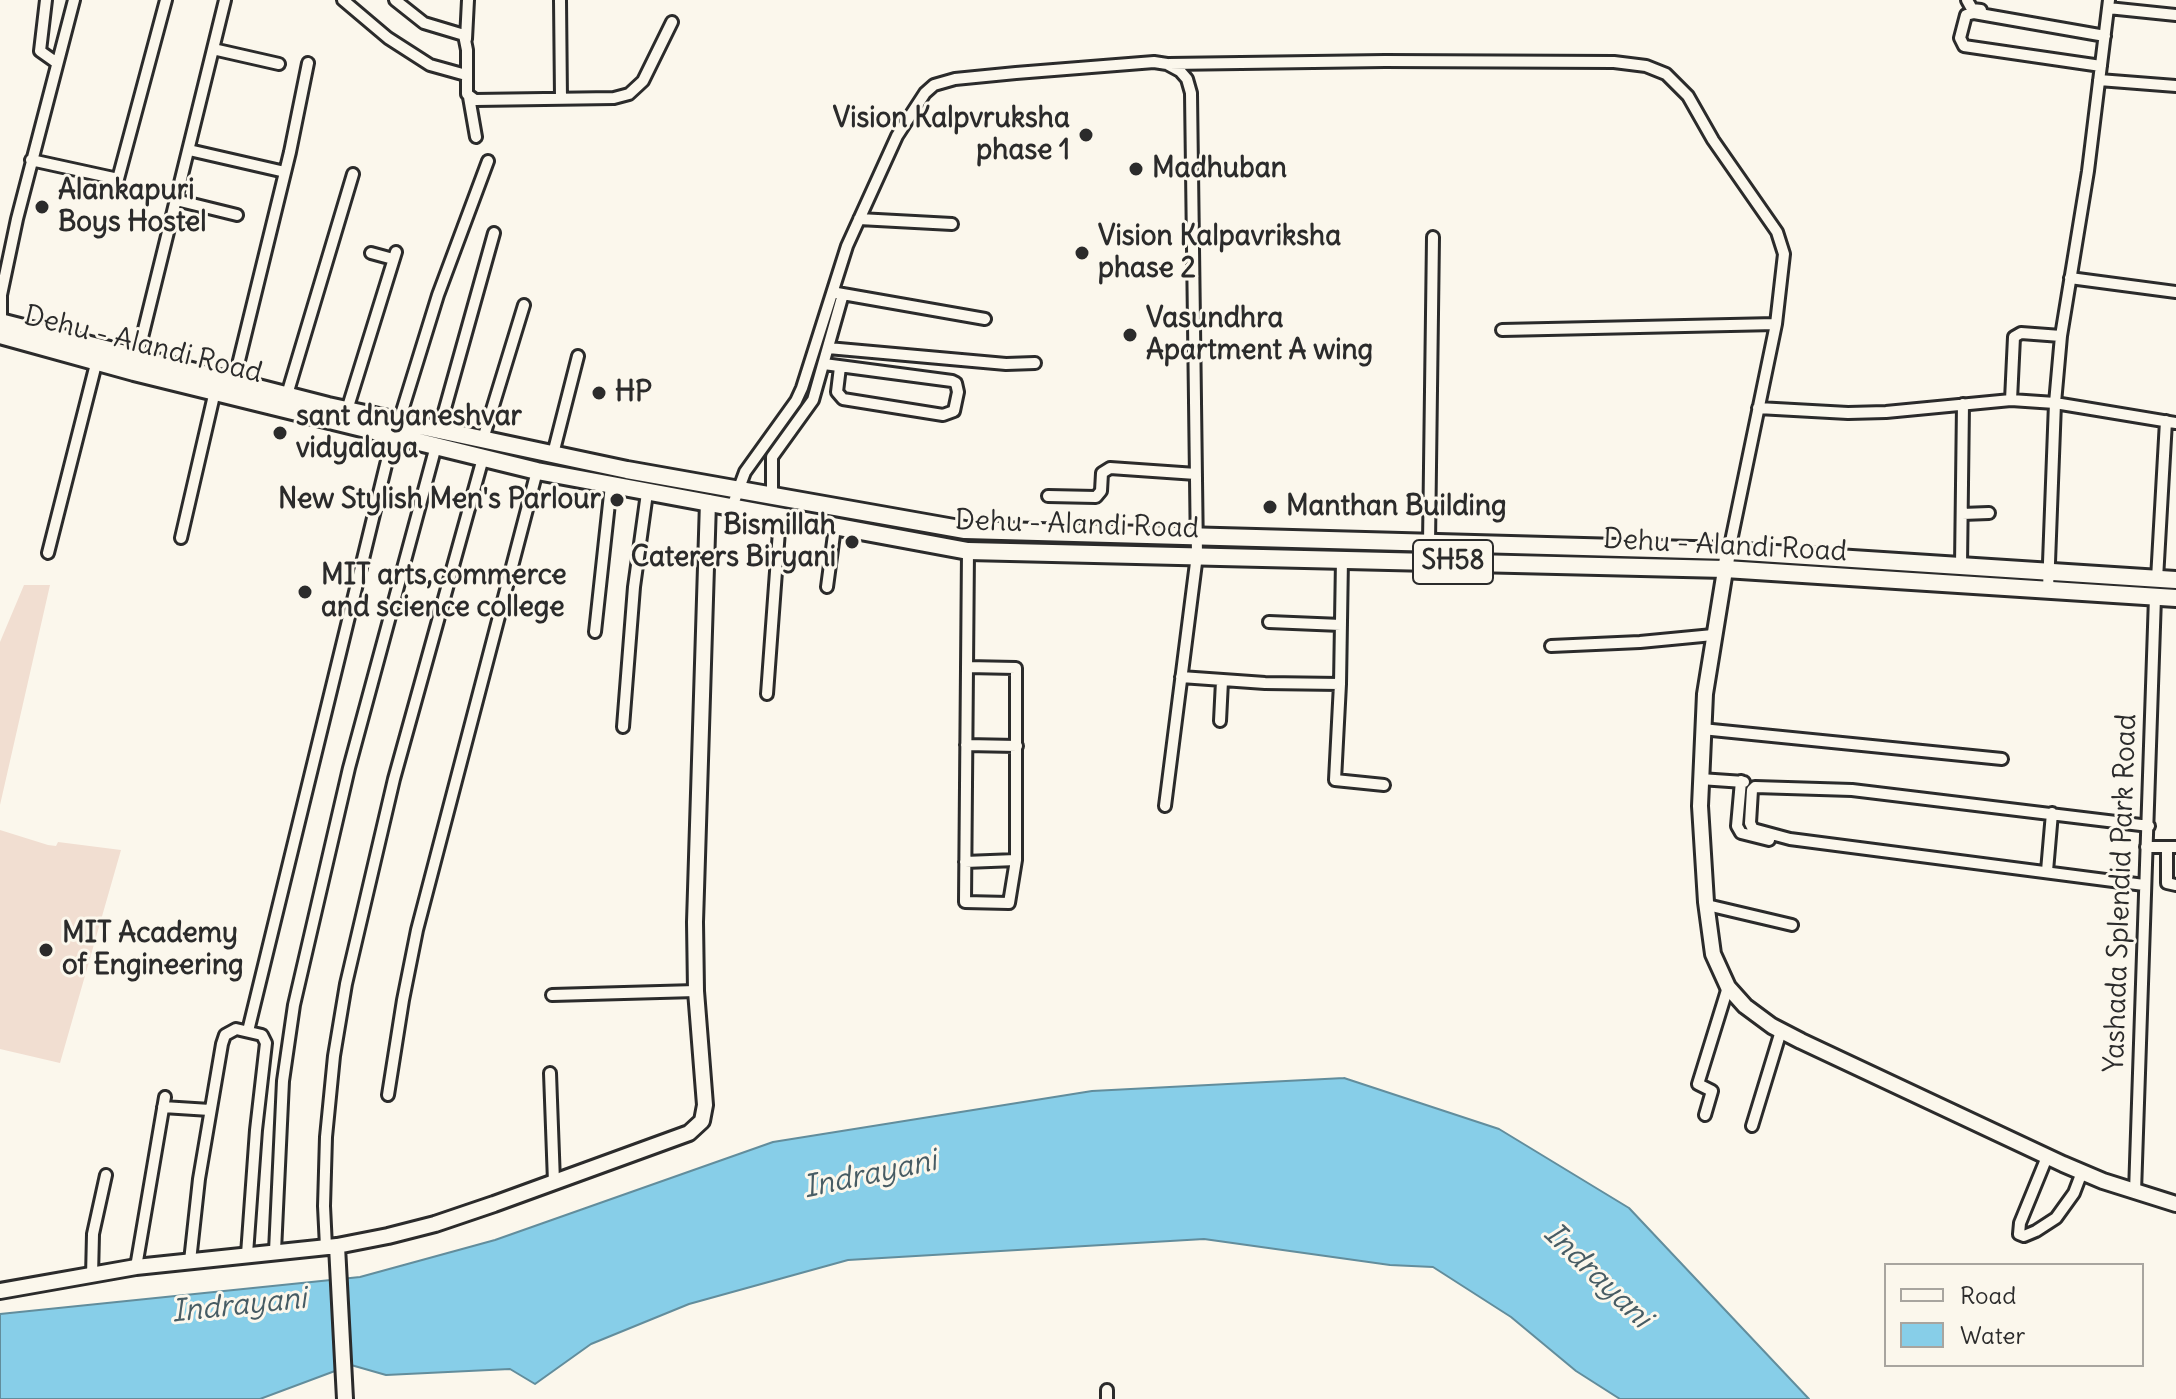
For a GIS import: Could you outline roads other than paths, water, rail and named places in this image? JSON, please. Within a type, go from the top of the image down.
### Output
[{"type":"main road","name":"Dehu - Alandi Road","points":[[0,322],[215,391],[347,410],[396,428]]},
{"type":"main road","name":"Dehu - Alandi Road","points":[[0,335],[99,354]]},
{"type":"main road","name":"Dehu - Alandi Road","points":[[135,364],[234,381],[285,401],[437,438],[483,458],[537,471],[968,551],[1725,569],[2176,598]]},
{"type":"main road","name":"Dehu - Alandi Road","points":[[437,438],[483,439],[965,530],[1729,551],[2176,580]]},
{"type":"street","points":[[46,0],[40,51],[57,63]]},
{"type":"street","points":[[0,322],[1,295],[31,160],[74,0]]},
{"type":"street","points":[[31,160],[118,179],[166,0]]},
{"type":"street","points":[[135,364],[225,0]]},
{"type":"street","points":[[343,0],[388,38],[430,65],[466,75]]},
{"type":"street","points":[[395,0],[424,23],[460,33],[466,39]]},
{"type":"street","points":[[468,0],[466,75],[476,137]]},
{"type":"street","points":[[560,0],[561,98]]},
{"type":"street","points":[[1967,0],[1972,9],[2105,32]]},
{"type":"street","points":[[2048,589],[2055,403],[2061,336],[2088,171],[2109,4],[2176,15]]},
{"type":"street","points":[[2101,66],[1964,46],[1960,38],[1966,15],[1974,13],[2105,32]]},
{"type":"street","points":[[469,97],[475,100],[614,98],[634,91],[643,81],[672,22]]},
{"type":"street","points":[[213,49],[279,64]]},
{"type":"street","points":[[732,507],[737,488],[758,452],[796,401],[831,292],[859,219],[912,109],[934,85],[955,79],[1154,62],[1614,62],[1646,66],[1666,74],[1688,96],[1713,140],[1777,232],[1784,254],[1776,324],[1713,635],[1702,729],[1700,779],[1713,954],[1728,987],[1745,1006],[1781,1031],[2047,1157],[2135,1192],[2176,1204]]},
{"type":"street","points":[[234,381],[308,63]]},
{"type":"street","points":[[1165,806],[1197,555],[1191,93],[1187,79],[1167,64]]},
{"type":"street","points":[[2099,80],[2176,86]]},
{"type":"street","points":[[189,150],[285,172]]},
{"type":"street","points":[[248,1031],[396,428],[438,295],[488,161]]},
{"type":"street","points":[[285,401],[353,174]]},
{"type":"street","points":[[176,200],[237,215]]},
{"type":"street","points":[[859,219],[952,224]]},
{"type":"street","points":[[275,1251],[283,1081],[294,1005],[349,768],[494,233]]},
{"type":"street","points":[[1429,543],[1433,237]]},
{"type":"street","points":[[347,410],[394,256],[371,253]]},
{"type":"street","points":[[2070,278],[2176,292]]},
{"type":"street","points":[[831,292],[985,319]]},
{"type":"street","points":[[772,495],[772,457],[816,393],[843,294]]},
{"type":"street","points":[[483,439],[524,305]]},
{"type":"street","points":[[1502,330],[1776,324]]},
{"type":"street","points":[[2011,400],[2014,337],[2021,333],[2061,336]]},
{"type":"street","points":[[828,348],[1006,364],[1035,363]]},
{"type":"street","points":[[48,553],[99,354]]},
{"type":"street","points":[[553,454],[578,356]]},
{"type":"street","points":[[824,364],[952,381],[956,383],[958,392],[954,411],[943,415],[843,399],[837,392],[840,367]]},
{"type":"street","points":[[181,538],[215,391]]},
{"type":"street","points":[[1758,408],[1848,413],[2011,400],[2055,403],[2171,422],[2157,579]]},
{"type":"street","points":[[1961,565],[1963,404]]},
{"type":"street","points":[[345,1399],[333,1251],[324,1206],[326,1137],[334,1056],[346,984],[394,779],[483,458]]},
{"type":"street","points":[[1048,496],[1096,497],[1101,491],[1102,473],[1110,468],[1196,474]]},
{"type":"street","points":[[388,1095],[417,930],[537,471]]},
{"type":"street","points":[[595,632],[611,485]]},
{"type":"street","points":[[623,727],[634,587],[647,493]]},
{"type":"street","points":[[0,1291],[136,1267],[275,1251],[333,1251],[435,1224],[689,1133],[702,1121],[705,1105],[696,991],[695,922],[708,502]]},
{"type":"street","points":[[1962,514],[1989,513]]},
{"type":"street","points":[[767,694],[780,517]]},
{"type":"street","points":[[827,587],[835,527]]},
{"type":"street","points":[[967,667],[1016,668],[1016,860],[1009,903],[965,902],[965,862],[968,551]]},
{"type":"street","points":[[1342,559],[1335,780],[1384,785]]},
{"type":"street","name":"Yashada Splendid Park Road","points":[[2135,1192],[2155,597]]},
{"type":"street","points":[[1269,622],[1341,625]]},
{"type":"street","points":[[1551,646],[1713,635]]},
{"type":"street","points":[[1181,677],[1340,684]]},
{"type":"street","points":[[1220,721],[1222,681]]},
{"type":"street","points":[[1702,729],[2002,759]]},
{"type":"street","points":[[966,745],[1017,746]]},
{"type":"street","points":[[1700,779],[1743,782],[1737,826],[1741,833],[1782,842],[1790,839]]},
{"type":"street","points":[[2144,885],[1790,839],[1753,829],[1750,823],[1752,790],[1755,787],[1852,790],[2149,826]]},
{"type":"street","points":[[2047,871],[2052,813]]},
{"type":"street","points":[[2146,847],[2172,847],[2167,883],[2176,885]]},
{"type":"street","points":[[965,862],[1016,860]]},
{"type":"street","points":[[1707,905],[1792,925]]},
{"type":"street","points":[[1705,1115],[1712,1091],[1698,1084],[1728,987]]},
{"type":"street","points":[[552,995],[696,991]]},
{"type":"street","points":[[190,1261],[210,1110],[225,1035],[236,1029],[262,1035],[266,1043],[247,1254]]},
{"type":"street","points":[[1752,1126],[1781,1031]]},
{"type":"street","points":[[550,1073],[554,1182]]},
{"type":"street","points":[[136,1267],[164,1102],[210,1110]]},
{"type":"street","points":[[2047,1157],[2021,1219],[2019,1234],[2024,1236],[2056,1218],[2067,1206],[2082,1172]]},
{"type":"street","points":[[92,1276],[93,1234],[106,1175]]},
{"type":"water","name":"Indrayani","points":[[1344,1078],[1499,1129],[1629,1208],[1809,1399],[1620,1399],[1576,1371],[1511,1317],[1433,1267],[1390,1265],[1204,1239],[848,1260],[689,1304],[591,1344],[535,1384],[510,1369],[386,1375],[351,1365],[260,1399],[0,1399],[0,1314],[360,1277],[495,1240],[773,1142],[1092,1091]]},
{"type":"place","name":"Vision Kalpvruksha phase 1","points":[[1086,135]]},
{"type":"place","name":"Madhuban","points":[[1136,169]]},
{"type":"place","name":"Alankapuri Boys Hostel","points":[[42,207]]},
{"type":"place","name":"Vision Kalpavriksha phase 2","points":[[1082,253]]},
{"type":"place","name":"Vasundhra Apartment A wing","points":[[1130,335]]},
{"type":"place","name":"HP","points":[[599,393]]},
{"type":"place","name":"sant dnyaneshvar vidyalaya","points":[[280,433]]},
{"type":"place","name":"New Stylish Men's Parlour","points":[[617,500]]},
{"type":"place","name":"Manthan Building","points":[[1270,507]]},
{"type":"place","name":"Bismillah Caterers Biryani","points":[[852,542]]},
{"type":"place","name":"MIT arts,commerce and science college","points":[[305,592]]},
{"type":"place","name":"MIT Academy of Engineering","points":[[46,950]]}]
